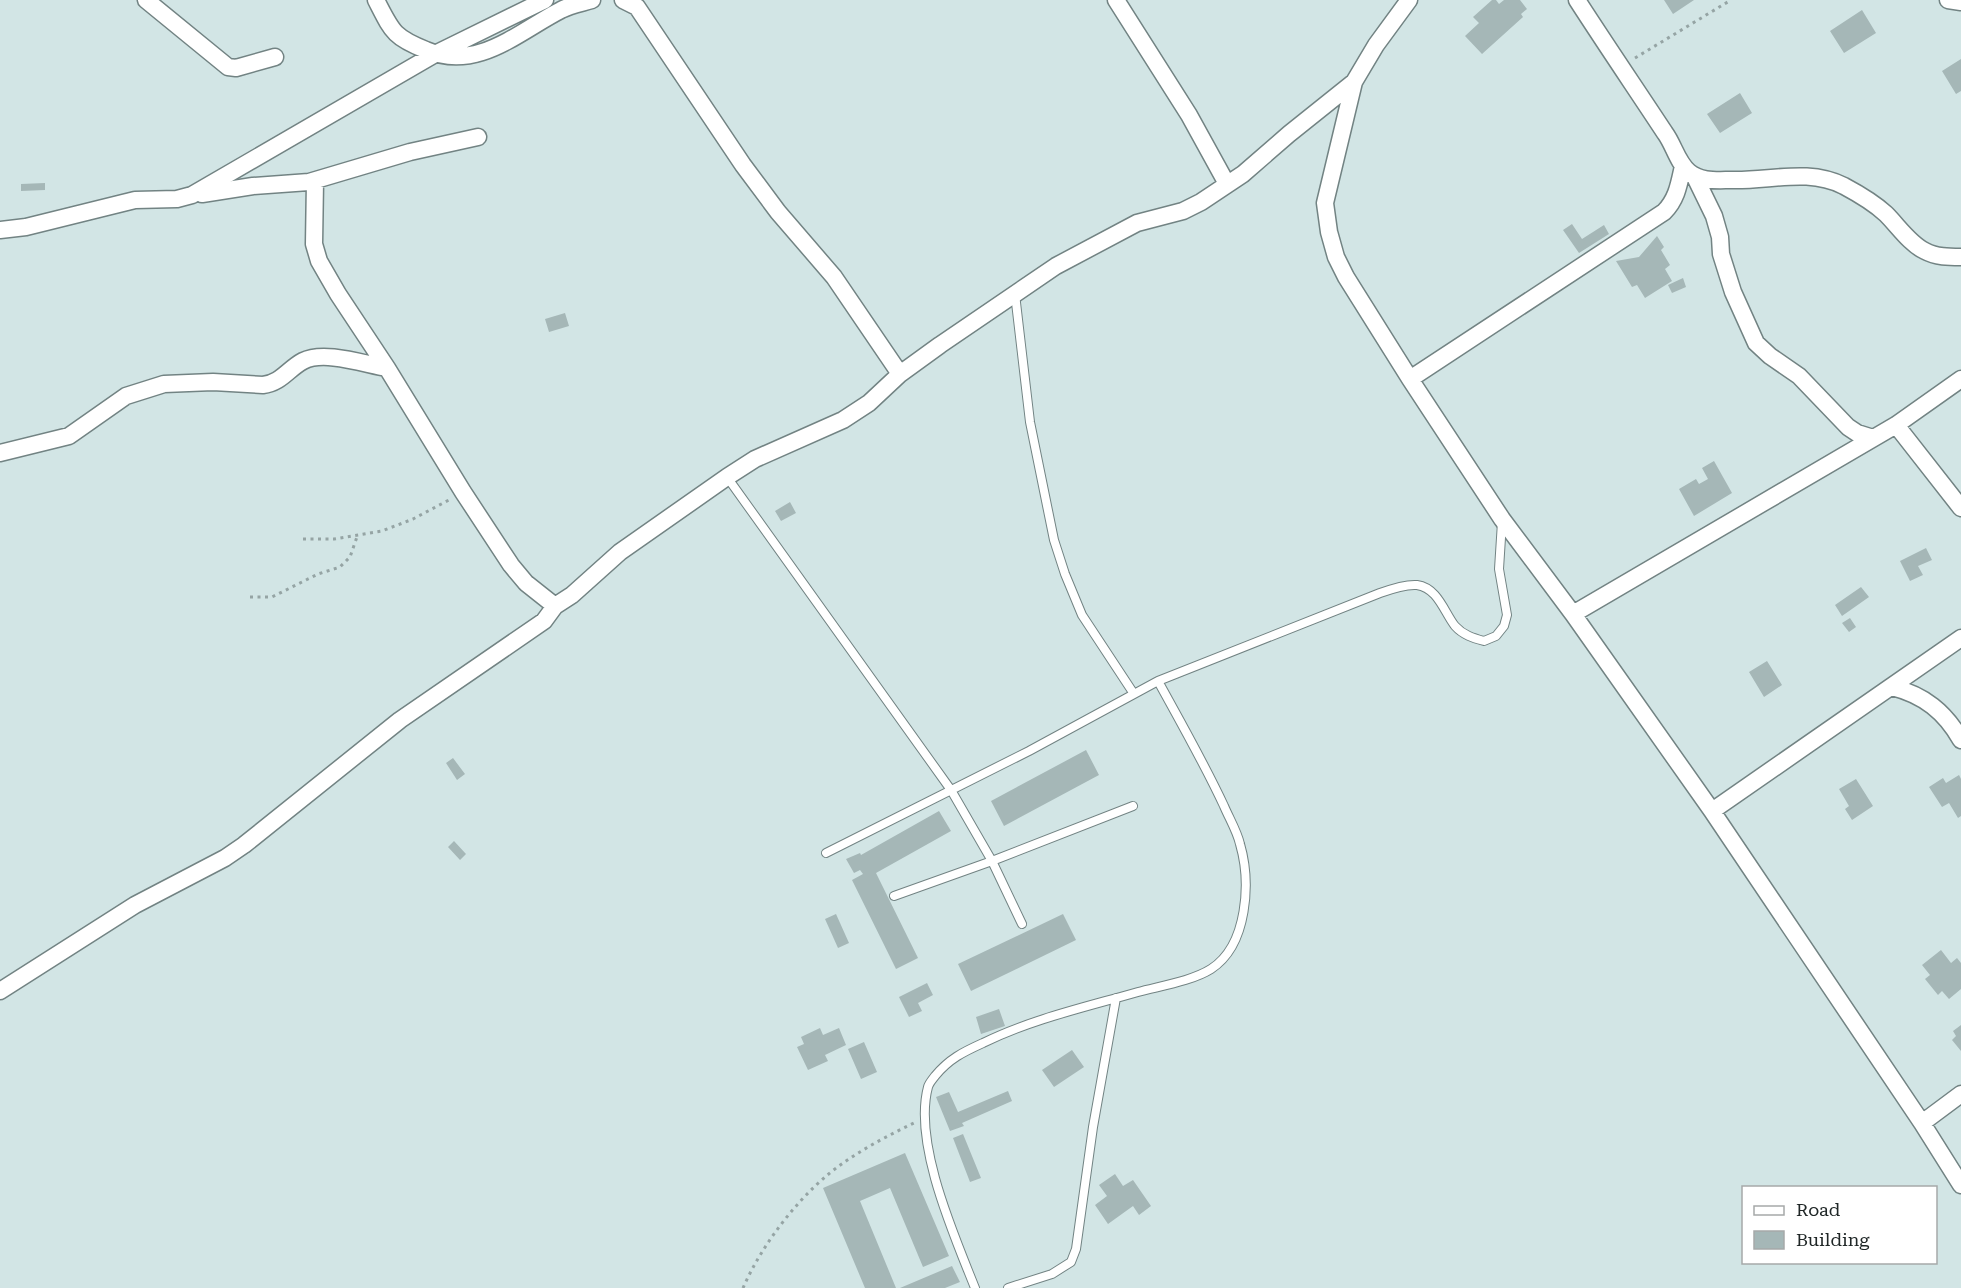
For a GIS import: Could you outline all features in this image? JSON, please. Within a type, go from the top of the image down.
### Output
[{"type":"street","points":[[146,0],[228,67],[236,68],[275,57]]},
{"type":"street","points":[[376,0],[387,22],[401,39],[435,54],[459,58],[485,51],[564,8],[592,0]]},
{"type":"street","points":[[192,195],[435,54],[545,0]]},
{"type":"street","points":[[623,0],[637,7],[743,165],[778,212],[834,277],[900,374]]},
{"type":"street","points":[[1116,0],[1189,115],[1227,184]]},
{"type":"street","points":[[1409,0],[1376,45],[1354,82],[1325,203],[1329,232],[1336,257],[1346,277],[1410,379],[1502,519],[1573,614],[1712,811],[1922,1123],[1961,1185]]},
{"type":"street","points":[[1577,0],[1668,136],[1714,216],[1720,237],[1721,254],[1733,292],[1760,348],[1799,376],[1848,427],[1857,433],[1873,438]]},
{"type":"street","points":[[1948,0],[1961,2]]},
{"type":"street","points":[[0,990],[135,905],[225,858],[400,720],[544,621],[555,606],[572,595],[587,579],[620,552],[727,477],[769,451],[843,420],[869,403],[900,374],[1056,266],[1114,234],[1137,224],[1183,211],[1201,202],[1243,174],[1354,82]]},
{"type":"street","points":[[0,230],[27,227],[135,200],[177,199],[253,186],[315,181],[410,152],[478,137]]},
{"type":"street","points":[[1410,379],[1664,212],[1671,205],[1689,171]]},
{"type":"street","points":[[1689,171],[1707,180],[1799,175],[1835,181],[1861,195],[1883,212],[1928,253],[1945,257],[1961,257]]},
{"type":"street","points":[[315,181],[314,244],[319,261],[511,565],[526,583],[555,606]]},
{"type":"street","points":[[0,453],[69,436],[126,396],[164,384],[213,382],[271,384],[304,361],[319,357],[387,368]]},
{"type":"street","points":[[1573,614],[1873,438],[1961,379]]},
{"type":"street","points":[[1896,424],[1961,508]]},
{"type":"street","points":[[1712,811],[1961,638]]},
{"type":"street","points":[[1892,687],[1930,702],[1945,716],[1961,741]]},
{"type":"street","points":[[1922,1123],[1961,1094]]},
{"type":"lane","points":[[1015,294],[1030,422],[1054,540],[1065,574],[1083,615],[1134,694]]},
{"type":"lane","points":[[727,477],[951,790],[992,861],[1022,924]]},
{"type":"lane","points":[[826,853],[1158,681],[1380,593],[1418,585],[1437,597],[1455,626],[1472,638],[1484,641],[1496,636],[1504,626],[1507,615],[1499,569],[1502,519]]},
{"type":"lane","points":[[975,1288],[944,1204],[926,1144],[924,1118],[928,1085],[945,1063],[1002,1034],[1064,1012],[1184,979],[1211,969],[1229,953],[1241,930],[1246,882],[1240,844],[1210,775],[1158,681]]},
{"type":"lane","points":[[894,896],[992,861],[1132,806]]},
{"type":"lane","points":[[1008,1288],[1052,1274],[1071,1262],[1076,1248],[1093,1127],[1116,998]]},
{"type":"path","points":[[1620,66],[1706,17],[1731,0]]},
{"type":"path","points":[[303,540],[318,541],[382,531],[413,519],[463,492]]},
{"type":"path","points":[[250,597],[272,597],[318,574],[340,567],[350,557],[358,534]]},
{"type":"path","points":[[743,1288],[753,1265],[777,1230],[819,1182],[871,1144],[924,1118]]},
{"type":"building","points":[[1492,0],[1496,0],[1499,4],[1504,0],[1520,0],[1527,9],[1521,14],[1523,17],[1482,54],[1465,36],[1479,23],[1473,17]]},
{"type":"building","points":[[1664,0],[1694,0],[1673,14]]},
{"type":"building","points":[[1862,10],[1876,33],[1844,53],[1830,31]]},
{"type":"building","points":[[1961,59],[1961,91],[1956,94],[1942,71]]},
{"type":"building","points":[[1740,93],[1752,113],[1720,133],[1707,114]]},
{"type":"building","points":[[45,183],[45,190],[21,191],[21,184]]},
{"type":"building","points":[[1572,224],[1582,239],[1604,225],[1609,234],[1579,253],[1563,230]]},
{"type":"building","points":[[1657,236],[1664,247],[1661,250],[1670,265],[1665,269],[1672,281],[1645,298],[1637,285],[1632,287],[1616,261],[1639,257]]},
{"type":"building","points":[[1683,278],[1686,287],[1672,293],[1668,285]]},
{"type":"building","points":[[565,313],[569,326],[549,332],[545,319]]},
{"type":"building","points":[[1714,461],[1732,493],[1694,516],[1679,489],[1696,479],[1699,484],[1708,479],[1702,468]]},
{"type":"building","points":[[790,502],[796,513],[781,521],[775,511]]},
{"type":"building","points":[[1926,548],[1932,560],[1918,566],[1923,575],[1910,581],[1900,561]]},
{"type":"building","points":[[1861,587],[1869,597],[1842,616],[1835,605]]},
{"type":"building","points":[[1850,618],[1856,627],[1849,632],[1842,623]]},
{"type":"building","points":[[1767,661],[1782,685],[1764,697],[1749,672]]},
{"type":"building","points":[[1086,750],[1099,775],[1004,826],[991,801]]},
{"type":"building","points":[[453,758],[465,774],[457,780],[446,763]]},
{"type":"building","points":[[1959,775],[1961,779],[1961,816],[1958,818],[1949,803],[1942,807],[1929,787],[1943,778],[1946,783]]},
{"type":"building","points":[[1856,779],[1873,806],[1852,820],[1845,809],[1849,806],[1839,789]]},
{"type":"building","points":[[939,811],[951,831],[876,873],[918,958],[896,969],[852,880],[863,874],[860,870],[854,873],[846,859],[860,853],[861,855]]},
{"type":"building","points":[[454,841],[466,854],[460,860],[448,847]]},
{"type":"building","points":[[836,914],[849,943],[838,948],[825,919]]},
{"type":"building","points":[[1063,914],[1076,940],[971,991],[958,964]]},
{"type":"building","points":[[1941,950],[1951,963],[1957,958],[1961,963],[1961,989],[1949,999],[1942,991],[1938,995],[1925,979],[1930,975],[1922,965]]},
{"type":"building","points":[[927,983],[933,995],[918,1003],[922,1011],[909,1017],[899,997]]},
{"type":"building","points":[[999,1009],[1005,1026],[981,1034],[976,1017]]},
{"type":"building","points":[[1961,1025],[1961,1051],[1952,1040],[1956,1036],[1953,1031]]},
{"type":"building","points":[[820,1028],[823,1035],[839,1028],[846,1045],[825,1055],[828,1061],[808,1070],[797,1047],[804,1044],[801,1037]]},
{"type":"building","points":[[864,1042],[877,1072],[861,1079],[848,1049]]},
{"type":"building","points":[[1072,1050],[1084,1067],[1054,1087],[1042,1070]]},
{"type":"building","points":[[1008,1091],[1012,1101],[962,1123],[964,1126],[950,1131],[936,1097],[949,1092],[958,1112]]},
{"type":"building","points":[[963,1134],[981,1178],[970,1182],[953,1138]]},
{"type":"building","points":[[905,1153],[949,1256],[923,1267],[890,1188],[860,1201],[896,1288],[865,1288],[823,1188]]},
{"type":"building","points":[[1115,1174],[1123,1186],[1133,1180],[1151,1206],[1139,1215],[1133,1206],[1108,1224],[1095,1205],[1107,1196],[1099,1185]]},
{"type":"building","points":[[952,1266],[960,1282],[945,1288],[900,1288]]}]
